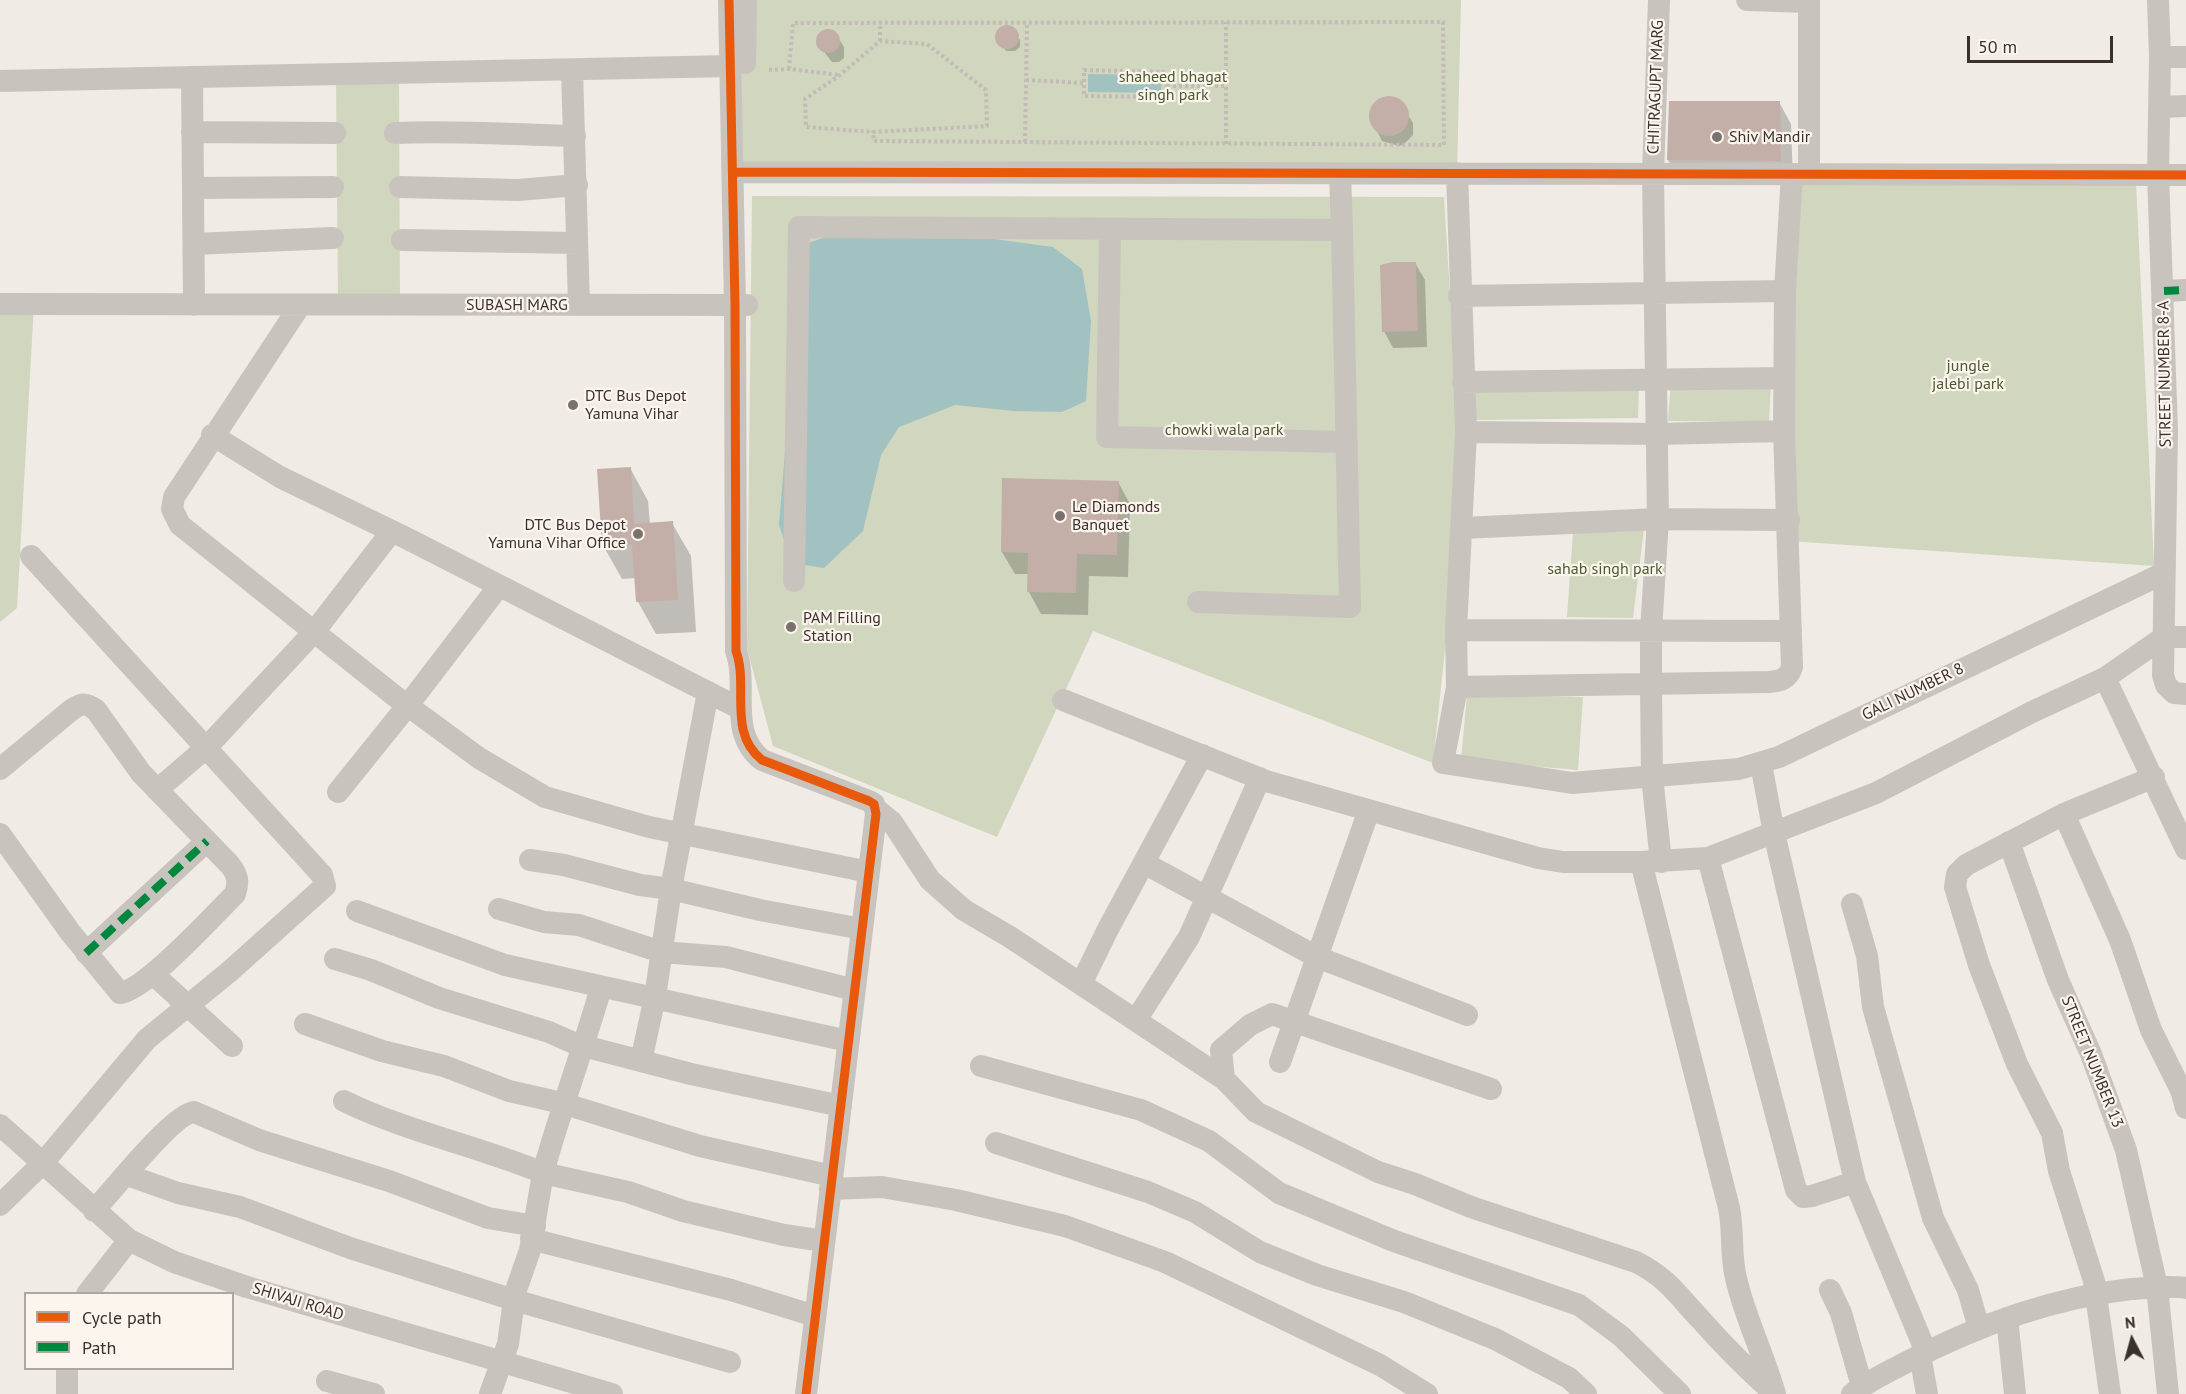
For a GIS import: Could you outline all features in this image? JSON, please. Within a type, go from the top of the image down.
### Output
[{"type":"street","points":[[729,0],[738,172],[747,652],[741,663],[739,708],[749,746],[762,760],[869,801],[892,822],[930,880],[964,910],[1224,1079],[1257,1112],[1378,1172],[1480,1211],[1636,1262],[1655,1271],[1671,1285],[1745,1367],[1775,1394]]},
{"type":"street","points":[[738,172],[746,0]]},
{"type":"street","name":"CHITRAGUPT MARG","points":[[1659,0],[1653,174],[1658,519],[1651,631],[1651,862],[1733,1225],[1731,1247],[1736,1280],[1775,1394]]},
{"type":"street","points":[[1457,173],[1459,296],[1466,432],[1456,630],[1457,687],[1780,681],[1789,676],[1792,667],[1789,520],[1784,431],[1785,291],[1800,174],[1808,1],[1747,0]]},
{"type":"street","name":"STREET NUMBER 8-A","points":[[2158,0],[2160,57],[2158,174],[2175,291],[2175,518],[2163,573],[2175,637],[2163,675],[2166,686],[2174,693],[2186,694]]},
{"type":"street","points":[[2160,57],[2186,57]]},
{"type":"street","points":[[0,81],[731,66]]},
{"type":"street","points":[[572,70],[579,305]]},
{"type":"street","points":[[192,77],[194,304]]},
{"type":"street","points":[[2160,107],[2186,106]]},
{"type":"street","points":[[395,133],[439,131],[478,135],[575,136]]},
{"type":"street","points":[[192,132],[335,133]]},
{"type":"street","points":[[738,172],[2186,175]]},
{"type":"street","points":[[1198,602],[1350,607],[1340,173]]},
{"type":"street","points":[[400,188],[518,190],[577,185]]},
{"type":"street","points":[[193,188],[333,187]]},
{"type":"street","points":[[794,581],[799,227],[1342,230]]},
{"type":"street","points":[[1110,230],[1107,437],[1347,442]]},
{"type":"street","points":[[194,244],[232,240],[280,241],[333,238]]},
{"type":"street","points":[[402,240],[577,243]]},
{"type":"street","points":[[1459,296],[1653,291],[1785,291]]},
{"type":"street","name":"SUBASH MARG","points":[[0,304],[194,304],[299,307],[741,305]]},
{"type":"street","points":[[299,307],[212,435],[174,497],[174,516],[180,525],[314,632],[479,758],[545,797],[681,834],[869,872]]},
{"type":"street","points":[[1463,382],[1784,378]]},
{"type":"street","points":[[1466,432],[1657,434],[1784,431]]},
{"type":"street","points":[[212,435],[280,477],[392,531],[739,708]]},
{"type":"street","points":[[1462,528],[1658,519],[1789,520]]},
{"type":"street","points":[[157,790],[206,748],[314,632],[392,531]]},
{"type":"street","points":[[0,1205],[42,1164],[147,1039],[229,972],[326,886],[322,875],[31,556]]},
{"type":"street","name":"GALI NUMBER 8","points":[[1457,687],[1443,763],[1572,783],[1738,769],[1761,764],[2163,573]]},
{"type":"street","points":[[338,792],[499,586]]},
{"type":"street","points":[[1456,630],[1791,631]]},
{"type":"street","points":[[1063,700],[1260,778],[1538,858],[1563,862],[1651,862],[1708,858],[1876,793],[2032,712],[2105,678],[2175,637]]},
{"type":"street","points":[[2105,678],[2154,777],[2186,849]]},
{"type":"street","points":[[641,1061],[655,997],[671,889],[708,692]]},
{"type":"street","points":[[0,770],[79,704],[87,704],[96,710],[141,772],[237,874],[235,894],[137,988],[120,993],[86,952],[0,834]]},
{"type":"street","points":[[1081,984],[1202,755]]},
{"type":"street","points":[[1761,764],[1774,832],[1856,1182],[1923,1354],[1927,1394]]},
{"type":"street","points":[[2110,1394],[2096,1293],[2088,1256],[2059,1171],[2052,1133],[2018,1064],[1979,965],[1955,887],[1957,874],[1966,865],[2064,814],[2154,777]]},
{"type":"street","points":[[1136,1020],[1189,937],[1260,778]]},
{"type":"street","points":[[806,1394],[876,809]]},
{"type":"street","points":[[1280,1062],[1293,1019],[1369,810]]},
{"type":"street","points":[[2064,814],[2120,940],[2151,1030],[2181,1090],[2186,1108]]},
{"type":"street","points":[[86,952],[207,841]]},
{"type":"street","name":"STREET NUMBER 13","points":[[2009,842],[2058,980],[2091,1054],[2126,1149],[2157,1287],[2168,1394]]},
{"type":"street","points":[[1708,858],[1796,1190],[1803,1197],[1812,1196],[1856,1182]]},
{"type":"street","points":[[530,860],[564,865],[640,885],[671,889],[760,910],[828,920],[862,929]]},
{"type":"street","points":[[1144,863],[1317,957],[1467,1016]]},
{"type":"street","points":[[1852,904],[1867,956],[1873,1007],[1930,1207],[1968,1290],[1978,1328]]},
{"type":"street","points":[[499,909],[543,922],[579,925],[661,951],[726,957],[855,990]]},
{"type":"street","points":[[357,911],[504,965],[848,1041]]},
{"type":"street","points":[[335,959],[371,970],[439,998],[549,1032],[584,1046],[841,1106]]},
{"type":"street","points":[[153,974],[232,1046]]},
{"type":"street","points":[[490,1394],[508,1344],[514,1300],[533,1233],[543,1173],[562,1103],[584,1046],[601,988]]},
{"type":"street","points":[[1224,1079],[1221,1050],[1250,1025],[1272,1014],[1293,1019],[1491,1089]]},
{"type":"street","points":[[305,1024],[382,1051],[444,1066],[509,1090],[562,1103],[700,1146],[831,1183],[882,1187],[956,1200],[1065,1226],[1165,1262],[1380,1365],[1427,1394]]},
{"type":"street","points":[[981,1066],[1141,1110],[1209,1141],[1279,1193],[1394,1241],[1580,1305],[1621,1336],[1680,1394]]},
{"type":"street","points":[[344,1101],[437,1137],[502,1156],[543,1173],[628,1192],[683,1211],[784,1235],[825,1241]]},
{"type":"street","points":[[94,1211],[169,1128],[186,1114],[194,1112],[260,1140],[389,1181],[533,1233],[815,1316]]},
{"type":"street","name":"SHIVAJI ROAD","points":[[0,1125],[129,1240],[174,1262],[501,1363],[612,1394]]},
{"type":"street","points":[[996,1143],[1148,1192],[1195,1212],[1260,1252],[1317,1275],[1404,1302],[1495,1339],[1569,1378],[1586,1394]]},
{"type":"street","points":[[127,1174],[178,1193],[240,1207],[350,1248],[514,1300],[730,1362]]},
{"type":"street","points":[[88,1292],[129,1240]]},
{"type":"street","points":[[1830,1290],[1841,1313],[1857,1390],[1923,1354],[1978,1328],[2007,1318],[2096,1293],[2184,1282]]},
{"type":"street","points":[[2007,1318],[2015,1394]]},
{"type":"street","points":[[327,1382],[374,1394]]},
{"type":"path","points":[[1226,22],[1226,144]]},
{"type":"path","points":[[789,69],[793,23],[1443,22],[1444,145],[874,141],[873,132]]},
{"type":"path","points":[[880,23],[880,41]]},
{"type":"path","points":[[1025,142],[1027,23]]},
{"type":"path","points":[[880,41],[927,44],[986,90],[987,126],[873,132],[806,127],[805,99],[840,75],[880,41]]},
{"type":"path","points":[[769,70],[789,69],[840,75]]},
{"type":"path","points":[[1084,70],[1167,72],[1166,98],[1084,96],[1084,83],[1084,70]]},
{"type":"path","points":[[1026,80],[1084,83]]},
{"type":"path","points":[[1167,86],[1226,86]]},
{"type":"green space","name":"shaheed bhagat singh park","points":[[730,0],[1461,0],[1457,173],[735,171]]},
{"type":"green space","points":[[399,73],[400,305],[338,305],[336,75]]},
{"type":"green space","name":"jungle jalebi park","points":[[2136,182],[2154,566],[1789,541],[1789,398],[1802,183]]},
{"type":"green space","name":"chowki wala park","points":[[752,196],[1444,197],[1462,489],[1433,763],[1093,631],[997,837],[773,746],[747,648]]},
{"type":"green space","points":[[0,304],[34,304],[17,608],[0,622]]},
{"type":"green space","points":[[1671,381],[1771,384],[1769,422],[1668,421]]},
{"type":"green space","points":[[1475,384],[1639,384],[1638,418],[1474,420]]},
{"type":"green space","name":"sahab singh park","points":[[1644,529],[1633,618],[1567,617],[1573,533]]},
{"type":"green space","points":[[1467,695],[1583,697],[1578,770],[1461,760]]},
{"type":"water","points":[[1088,74],[1162,75],[1161,93],[1088,92]]},
{"type":"water","points":[[950,233],[1053,247],[1082,269],[1091,321],[1086,401],[1062,412],[1014,411],[955,405],[899,427],[881,455],[863,531],[824,568],[792,563],[779,525],[802,245],[829,236]]},
{"type":"building","points":[[1007,25],[1015,29],[1019,37],[1015,45],[1007,49],[999,45],[995,37],[999,29]]},
{"type":"building","points":[[828,29],[836,33],[840,41],[836,49],[828,53],[820,49],[816,41],[820,33]]},
{"type":"building","points":[[1389,96],[1403,102],[1409,116],[1403,130],[1389,136],[1375,130],[1369,116],[1375,102]]},
{"type":"building","name":"Shiv Mandir","points":[[1669,101],[1780,101],[1781,161],[1667,160]]},
{"type":"building","points":[[1393,262],[1416,262],[1418,331],[1382,332],[1380,265]]},
{"type":"building","name":"DTC Bus Depot Yamuna Vihar Office","points":[[631,467],[634,524],[673,521],[678,600],[636,602],[632,545],[602,547],[597,469]]},
{"type":"building","name":"Le Diamonds Banquet","points":[[1002,478],[1119,481],[1117,555],[1077,554],[1076,593],[1027,592],[1028,553],[1001,552]]},
{"type":"marked path","points":[[2164,291],[2186,290]]},
{"type":"marked path","points":[[86,953],[207,841]]},
{"type":"cycle path","points":[[729,0],[735,305],[736,651],[741,679],[742,723],[751,749],[762,760],[869,801],[874,804],[876,814],[806,1394]]},
{"type":"cycle path","points":[[733,172],[2186,175]]},
{"type":"place","name":"Shiv Mandir","points":[[1717,137]]},
{"type":"place","name":"DTC Bus Depot Yamuna Vihar","points":[[573,405]]},
{"type":"place","name":"Le Diamonds Banquet","points":[[1060,516]]},
{"type":"place","name":"DTC Bus Depot Yamuna Vihar Office","points":[[638,534]]},
{"type":"place","name":"PAM Filling Station","points":[[791,627]]}]
